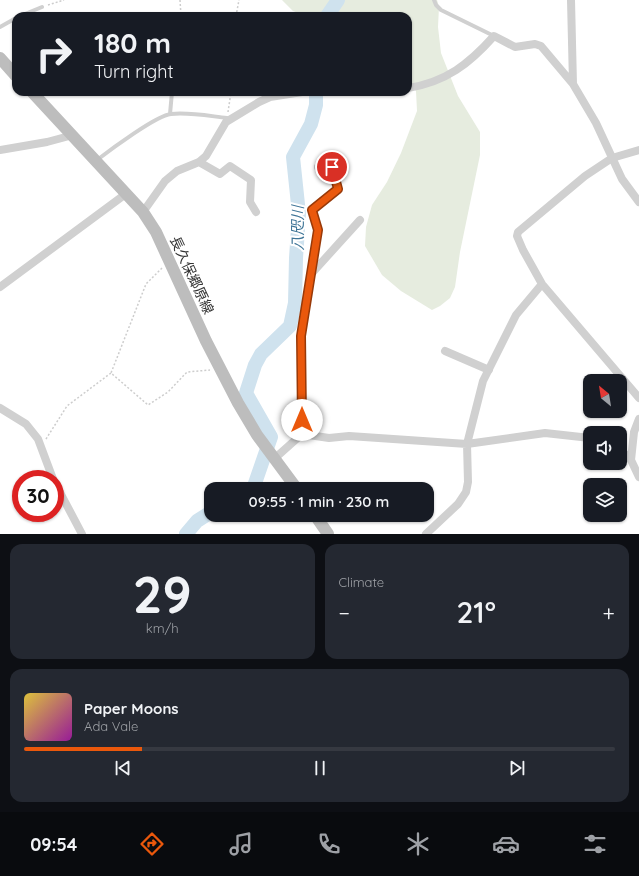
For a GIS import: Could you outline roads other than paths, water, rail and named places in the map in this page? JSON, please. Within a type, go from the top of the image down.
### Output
[{"type":"main road","points":[[0,58],[12,72]]},
{"type":"main road","name":"長久保郷原線","points":[[36,96],[97,160],[143,212],[156,232],[220,369],[246,416],[274,459],[292,482]]},
{"type":"main road","points":[[320,522],[328,534]]},
{"type":"street","points":[[571,0],[573,84]]},
{"type":"street","points":[[412,87],[438,80],[457,70],[472,59],[494,36],[515,47],[535,44],[541,46],[573,84],[596,124],[622,179],[639,202]]},
{"type":"street","points":[[143,212],[165,181],[177,171],[199,162],[206,156],[226,122],[254,105],[270,97],[276,96]]},
{"type":"street","points":[[0,150],[47,142],[73,135]]},
{"type":"street","points":[[639,150],[612,158],[586,176],[518,232],[517,236],[522,250],[542,284],[639,398]]},
{"type":"street","points":[[199,162],[220,174],[230,166],[251,180],[250,202],[256,212]]},
{"type":"street","points":[[274,459],[302,434],[301,336],[318,230],[312,210],[338,189],[332,167],[318,167]]},
{"type":"street","points":[[0,287],[127,193]]},
{"type":"street","points":[[311,274],[360,220]]},
{"type":"street","points":[[426,534],[458,504],[466,492],[468,482],[467,444],[483,381],[516,315],[542,284]]},
{"type":"street","points":[[445,351],[489,370]]},
{"type":"street","points":[[0,408],[26,424],[38,439],[50,470]]},
{"type":"street","points":[[631,460],[634,432],[639,419]]},
{"type":"street","points":[[302,434],[329,438],[349,436],[467,444],[545,433],[583,437]]},
{"type":"street","points":[[627,456],[631,460],[639,478]]},
{"type":"street","points":[[64,500],[81,533]]},
{"type":"lane","points":[[434,0],[436,5],[441,10],[494,36]]},
{"type":"lane","points":[[30,12],[42,7]]},
{"type":"lane","points":[[0,27],[12,20]]},
{"type":"lane","points":[[170,114],[172,96]]},
{"type":"lane","points":[[97,160],[139,131],[170,114],[201,114],[227,118]]},
{"type":"waterway","name":"八咫川","points":[[330,12],[338,0]]},
{"type":"waterway","name":"八咫川","points":[[255,482],[271,437],[246,393],[255,365],[261,354],[290,326],[295,303],[299,214],[293,157],[311,124],[316,105],[316,96]]},
{"type":"waterway","name":"八咫川","points":[[186,534],[197,521],[204,516]]}]
